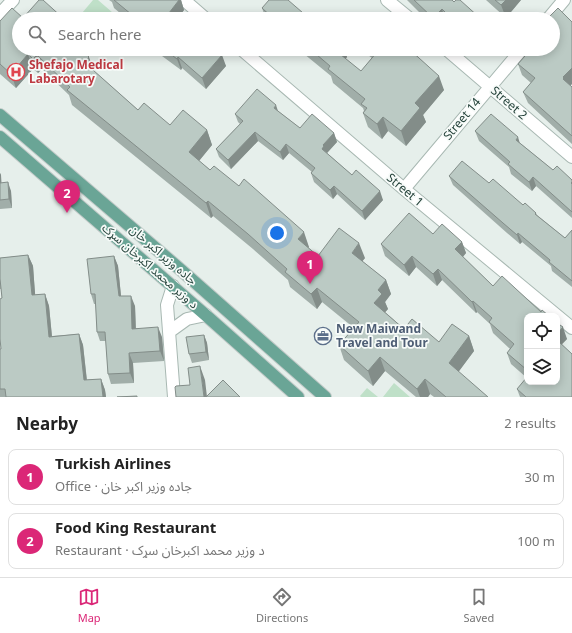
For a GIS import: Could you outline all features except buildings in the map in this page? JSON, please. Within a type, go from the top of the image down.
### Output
[{"type":"main road","name":"جاده وزیر اکبر خان","points":[[0,115],[181,270],[325,397]]},
{"type":"main road","name":"د وزیر محمد اکبرخان سړک","points":[[0,137],[173,286],[298,397]]},
{"type":"street","points":[[0,14],[13,0]]},
{"type":"street","points":[[184,0],[198,12]]},
{"type":"street","points":[[387,0],[402,12]]},
{"type":"street","points":[[555,12],[566,2]]},
{"type":"street","name":"Street 1","points":[[249,56],[404,189],[572,328]]},
{"type":"street","name":"Street 2","points":[[454,56],[572,157]]},
{"type":"street","name":"Street 14","points":[[404,189],[516,56]]},
{"type":"street","points":[[173,286],[167,305],[174,397]]},
{"type":"street","points":[[169,332],[187,319],[206,315]]},
{"type":"green space","points":[[93,0],[98,0],[112,12],[83,12]]},
{"type":"green space","points":[[394,383],[410,397],[383,397]]},
{"type":"green space","points":[[367,388],[378,397],[361,397],[360,396]]},
{"type":"place","name":"Shefajo Medical Labarotary","points":[[16,72]]},
{"type":"place","name":"Food King Restaurant","points":[[67,213]]},
{"type":"place","name":"Turkish Airlines","points":[[310,284]]},
{"type":"place","name":"New Maiwand Travel and Tour","points":[[323,336]]}]
